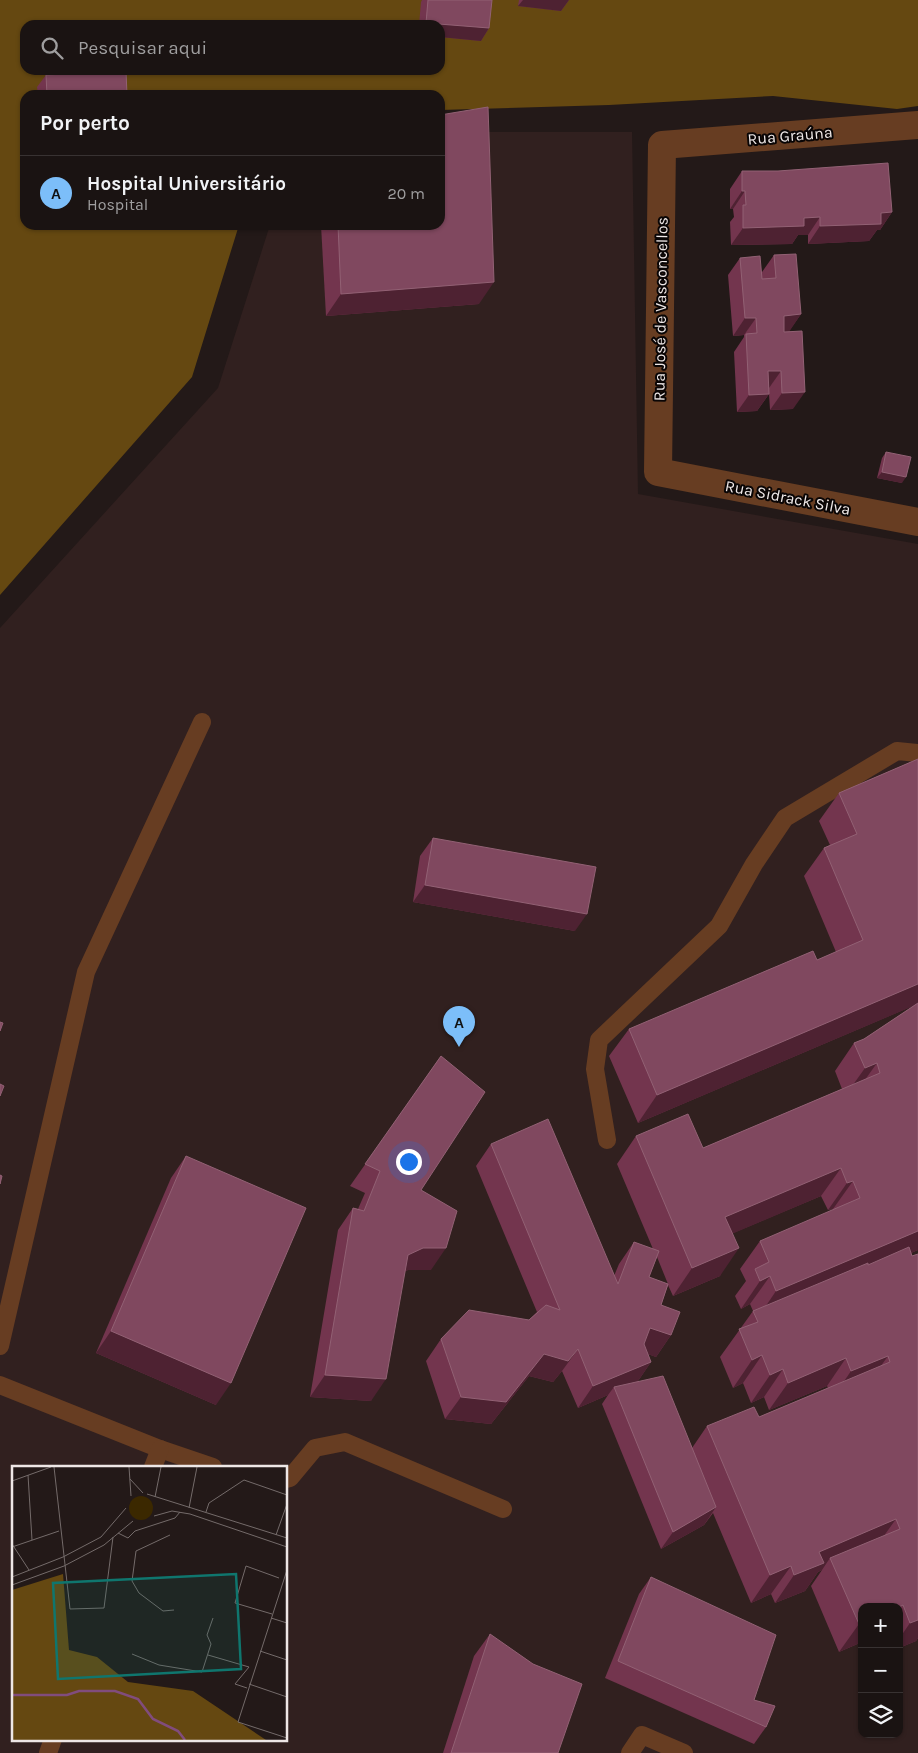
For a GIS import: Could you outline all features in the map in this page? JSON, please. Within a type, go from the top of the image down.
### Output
[{"type":"street","name":"Rua Graúna","points":[[662,145],[918,125]]},
{"type":"street","name":"Rua José de Vasconcellos","points":[[658,472],[662,145]]},
{"type":"street","name":"Rua Sidrack Silva","points":[[658,472],[918,522]]},
{"type":"lane","points":[[0,1346],[86,972],[202,722]]},
{"type":"lane","points":[[607,1140],[595,1069],[599,1040],[719,926],[754,864],[785,818],[897,751],[918,753]]},
{"type":"lane","points":[[0,1386],[160,1449],[210,1466]]},
{"type":"lane","points":[[288,1478],[315,1448],[345,1442],[503,1509]]},
{"type":"lane","points":[[153,1466],[160,1449]]},
{"type":"lane","points":[[630,1753],[642,1735],[684,1753]]},
{"type":"lane","points":[[48,1753],[53,1740]]},
{"type":"shaded area","points":[[0,0],[918,0],[918,106],[897,109],[773,96],[609,105],[445,110],[445,90],[20,90],[20,230],[237,230],[192,377],[0,595]]},
{"type":"shaded area","points":[[445,132],[632,132],[638,494],[918,544],[918,1753],[0,1753],[0,628],[218,388],[268,230],[445,230]]},
{"type":"building","points":[[428,0],[492,0],[489,28],[445,25],[445,20],[426,20]]},
{"type":"building","points":[[46,75],[126,75],[127,90],[47,90]]},
{"type":"building","points":[[488,107],[494,282],[341,294],[338,230],[445,230],[445,114]]},
{"type":"building","points":[[888,163],[892,212],[881,213],[881,224],[820,226],[820,217],[804,218],[804,226],[743,228],[743,205],[746,205],[745,191],[742,191],[742,171],[778,171]]},
{"type":"building","points":[[796,254],[801,314],[784,316],[784,332],[802,331],[805,392],[782,393],[781,371],[768,371],[769,394],[749,395],[746,334],[757,333],[756,318],[745,318],[740,258],[760,256],[762,279],[776,278],[774,255]]},
{"type":"building","points":[[886,452],[911,457],[906,477],[882,472]]},
{"type":"building","points":[[918,759],[918,984],[657,1095],[629,1029],[813,951],[817,960],[863,940],[824,848],[857,834],[839,793]]},
{"type":"building","points":[[433,838],[596,867],[587,914],[425,885]]},
{"type":"building","points":[[918,1003],[918,1231],[776,1291],[770,1276],[760,1281],[755,1269],[769,1262],[760,1241],[860,1198],[853,1181],[847,1183],[841,1168],[725,1217],[739,1248],[692,1268],[636,1136],[688,1114],[703,1148],[880,1073],[877,1063],[865,1068],[854,1043],[864,1039]]},
{"type":"building","points":[[441,1056],[485,1092],[421,1190],[457,1211],[446,1248],[423,1248],[408,1255],[386,1379],[325,1375],[353,1208],[364,1211],[380,1171],[365,1164]]},
{"type":"building","points":[[0,1084],[4,1086],[0,1096]]},
{"type":"building","points":[[548,1119],[618,1284],[634,1242],[659,1251],[649,1277],[668,1284],[661,1305],[680,1312],[671,1335],[650,1328],[644,1344],[651,1362],[593,1386],[578,1349],[568,1361],[544,1354],[506,1402],[461,1397],[441,1339],[469,1310],[529,1320],[546,1305],[560,1310],[491,1144]]},
{"type":"building","points":[[186,1156],[306,1208],[231,1383],[111,1331]]},
{"type":"building","points":[[909,1247],[912,1256],[918,1254],[918,1620],[910,1623],[903,1603],[858,1603],[858,1622],[830,1558],[900,1529],[896,1519],[819,1552],[824,1563],[794,1575],[791,1566],[770,1575],[707,1426],[754,1407],[759,1417],[890,1362],[888,1356],[851,1371],[846,1358],[788,1383],[783,1369],[770,1375],[762,1355],[752,1360],[739,1329],[758,1322],[753,1311],[868,1263],[868,1265]]},
{"type":"building","points":[[663,1376],[716,1507],[673,1532],[614,1387]]},
{"type":"building","points":[[651,1577],[776,1635],[754,1700],[775,1706],[766,1727],[618,1661]]},
{"type":"building","points":[[490,1634],[533,1664],[582,1684],[558,1753],[451,1753]]},
{"type":"place","name":"Hospital Universitário","points":[[459,1047]]}]
